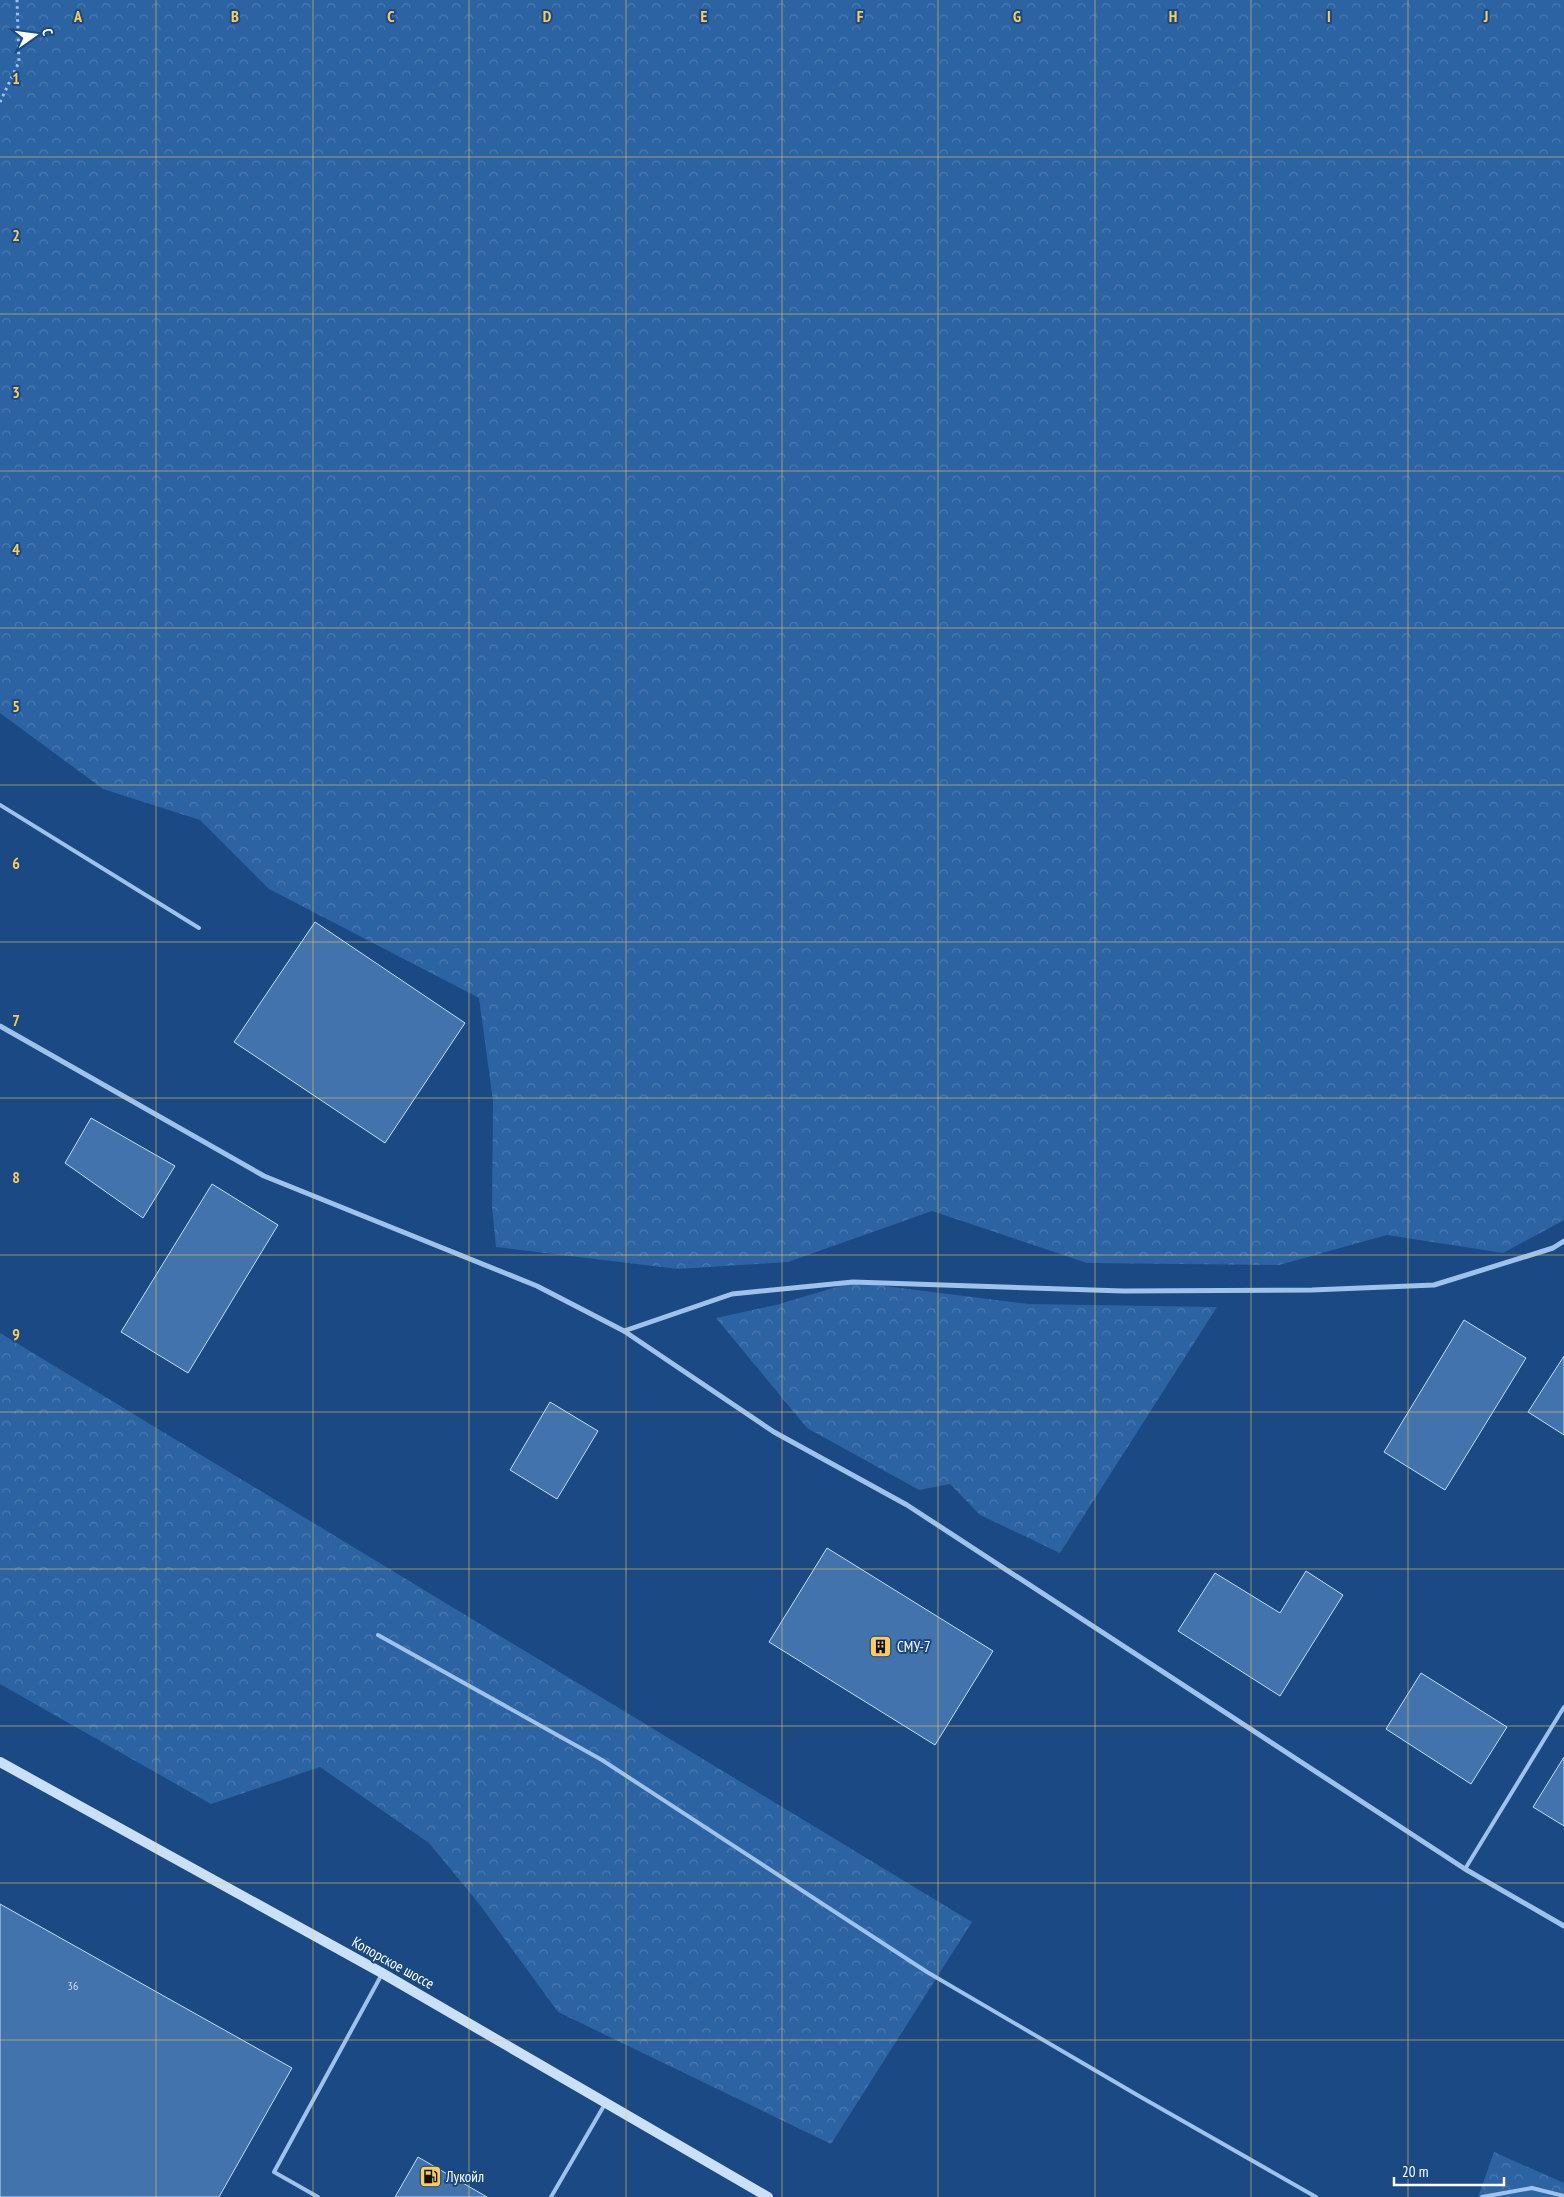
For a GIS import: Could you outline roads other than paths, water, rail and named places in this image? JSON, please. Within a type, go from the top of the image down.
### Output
[{"type":"main road","name":"Копорское шоссе","points":[[0,1762],[382,1973],[768,2197]]},
{"type":"street","points":[[0,1026],[264,1176],[537,1286],[624,1330],[774,1432],[915,1510],[1465,1869],[1564,1926]]},
{"type":"street","points":[[624,1330],[732,1294],[853,1282],[1123,1291],[1312,1290],[1434,1285],[1553,1248],[1564,1240]]},
{"type":"lane","points":[[0,805],[199,928]]},
{"type":"lane","points":[[378,1636],[602,1760],[927,1972],[1316,2197]]},
{"type":"lane","points":[[1465,1869],[1564,1708]]},
{"type":"lane","points":[[318,2197],[274,2172],[382,1973]]},
{"type":"lane","points":[[551,2197],[606,2102]]},
{"type":"lane","points":[[1482,2197],[1532,2188],[1564,2196]]},
{"type":"place","name":"СМУ-7","points":[[881,1647]]},
{"type":"place","name":"Лукойл","points":[[430,2177]]}]
